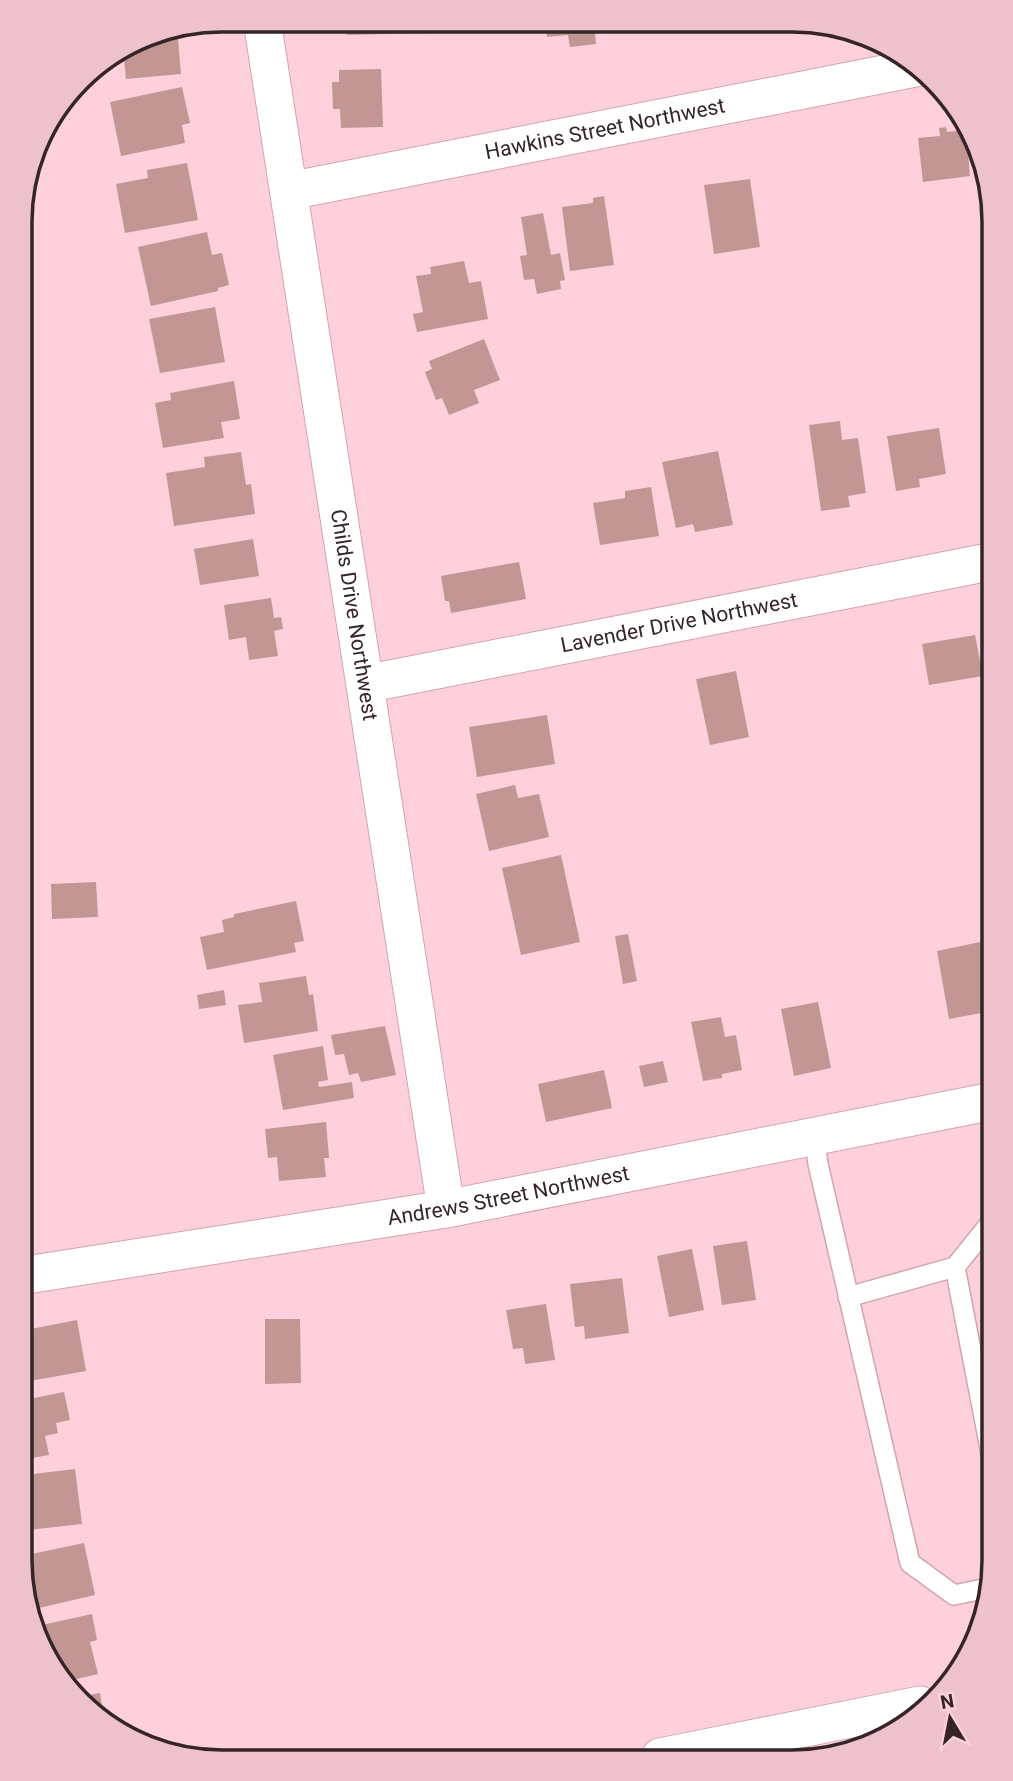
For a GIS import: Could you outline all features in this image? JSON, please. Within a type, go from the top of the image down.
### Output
[{"type":"street","name":"Childs Drive Northwest","points":[[264,31],[446,1209]]},
{"type":"street","name":"Hawkins Street Northwest","points":[[289,191],[905,70]]},
{"type":"street","name":"Lavender Drive Northwest","points":[[365,684],[982,563]]},
{"type":"street","name":"Andrews Street Northwest","points":[[31,1274],[446,1209],[981,1103]]},
{"type":"street","points":[[695,1750],[910,1707]]},
{"type":"lane","points":[[814,1135],[818,1164],[910,1563],[954,1595],[979,1590]]},
{"type":"lane","points":[[848,1297],[955,1267],[981,1235]]},
{"type":"lane","points":[[955,1267],[981,1402]]},
{"type":"building","points":[[347,31],[431,31],[431,33],[347,35]]},
{"type":"building","points":[[546,31],[595,31],[596,44],[570,47],[568,35],[547,37]]},
{"type":"building","points":[[178,37],[181,74],[126,79],[124,58],[149,46]]},
{"type":"building","points":[[381,69],[383,127],[341,128],[340,109],[333,109],[332,82],[339,82],[339,70]]},
{"type":"building","points":[[182,87],[190,123],[182,125],[185,143],[121,156],[110,102]]},
{"type":"building","points":[[946,127],[947,132],[958,131],[968,153],[970,176],[923,182],[918,138],[940,136],[939,128]]},
{"type":"building","points":[[187,163],[198,220],[125,233],[116,184],[148,178],[147,170]]},
{"type":"building","points":[[750,179],[760,247],[714,254],[704,185]]},
{"type":"building","points":[[604,196],[614,265],[570,271],[562,207],[593,203],[593,198]]},
{"type":"building","points":[[543,213],[551,255],[560,253],[565,280],[560,281],[561,289],[537,294],[534,279],[524,280],[520,256],[527,255],[521,217]]},
{"type":"building","points":[[207,232],[212,255],[222,253],[229,285],[218,288],[218,291],[151,306],[138,247]]},
{"type":"building","points":[[464,261],[469,283],[481,281],[488,319],[417,332],[413,314],[423,312],[416,276],[431,274],[430,267]]},
{"type":"building","points":[[215,307],[225,362],[160,373],[149,319]]},
{"type":"building","points":[[484,339],[500,380],[474,390],[479,403],[449,415],[442,398],[436,400],[425,372],[432,369],[429,361]]},
{"type":"building","points":[[234,381],[240,419],[221,422],[224,438],[163,448],[155,403],[171,400],[170,393]]},
{"type":"building","points":[[840,421],[842,440],[858,438],[866,493],[848,496],[850,507],[821,511],[809,425]]},
{"type":"building","points":[[939,428],[946,474],[919,479],[920,487],[896,491],[887,436]]},
{"type":"building","points":[[718,451],[733,525],[695,532],[693,524],[676,528],[662,462]]},
{"type":"building","points":[[241,452],[246,485],[251,484],[255,514],[174,526],[166,473],[205,467],[204,457]]},
{"type":"building","points":[[651,487],[659,536],[600,545],[593,503],[625,498],[625,491]]},
{"type":"building","points":[[253,539],[259,576],[200,585],[194,549]]},
{"type":"building","points":[[519,562],[526,599],[451,613],[449,601],[445,601],[441,576]]},
{"type":"building","points":[[271,598],[274,618],[281,617],[283,629],[274,631],[278,656],[249,660],[246,637],[229,640],[224,605]]},
{"type":"building","points":[[975,635],[982,676],[929,685],[922,644]]},
{"type":"building","points":[[736,671],[749,737],[710,745],[696,679]]},
{"type":"building","points":[[547,715],[555,764],[477,777],[469,727]]},
{"type":"building","points":[[515,785],[518,798],[539,794],[549,837],[489,851],[476,794]]},
{"type":"building","points":[[561,855],[580,942],[521,955],[502,868]]},
{"type":"building","points":[[96,882],[98,917],[52,919],[51,884]]},
{"type":"building","points":[[296,901],[304,941],[294,943],[296,952],[207,970],[200,937],[224,932],[222,920],[234,917],[234,914]]},
{"type":"building","points":[[628,934],[637,981],[623,984],[615,936]]},
{"type":"building","points":[[980,942],[981,1013],[949,1019],[937,951]]},
{"type":"building","points":[[306,976],[309,995],[313,994],[318,1031],[244,1043],[238,1005],[262,1002],[259,983]]},
{"type":"building","points":[[224,990],[226,1005],[199,1009],[197,995]]},
{"type":"building","points":[[818,1002],[831,1068],[794,1076],[781,1009]]},
{"type":"building","points":[[721,1017],[725,1037],[736,1035],[742,1070],[722,1074],[722,1078],[703,1081],[691,1022]]},
{"type":"building","points":[[385,1026],[396,1075],[361,1082],[358,1073],[349,1075],[344,1054],[335,1055],[331,1035]]},
{"type":"building","points":[[323,1046],[328,1080],[318,1082],[319,1087],[352,1082],[354,1098],[283,1110],[273,1055]]},
{"type":"building","points":[[663,1061],[668,1082],[644,1087],[639,1066]]},
{"type":"building","points":[[604,1070],[612,1108],[546,1122],[538,1084]]},
{"type":"building","points":[[326,1122],[329,1158],[324,1158],[326,1177],[279,1181],[277,1157],[268,1158],[265,1129]]},
{"type":"building","points":[[747,1241],[756,1300],[722,1305],[713,1246]]},
{"type":"building","points":[[692,1249],[704,1310],[669,1317],[657,1256]]},
{"type":"building","points":[[622,1278],[629,1333],[585,1339],[584,1326],[575,1327],[570,1284]]},
{"type":"building","points":[[546,1304],[555,1360],[525,1364],[523,1348],[513,1349],[506,1310]]},
{"type":"building","points":[[265,1319],[300,1319],[301,1383],[265,1384]]},
{"type":"building","points":[[77,1320],[86,1371],[31,1381],[31,1329]]},
{"type":"building","points":[[64,1392],[70,1420],[56,1423],[58,1433],[45,1436],[49,1455],[31,1458],[31,1399]]},
{"type":"building","points":[[75,1469],[82,1524],[31,1530],[31,1474]]},
{"type":"building","points":[[84,1543],[95,1595],[39,1608],[33,1580],[31,1554]]},
{"type":"building","points":[[92,1614],[97,1640],[90,1642],[98,1674],[75,1679],[51,1644],[43,1625]]},
{"type":"building","points":[[100,1693],[102,1707],[96,1702],[89,1695]]}]
